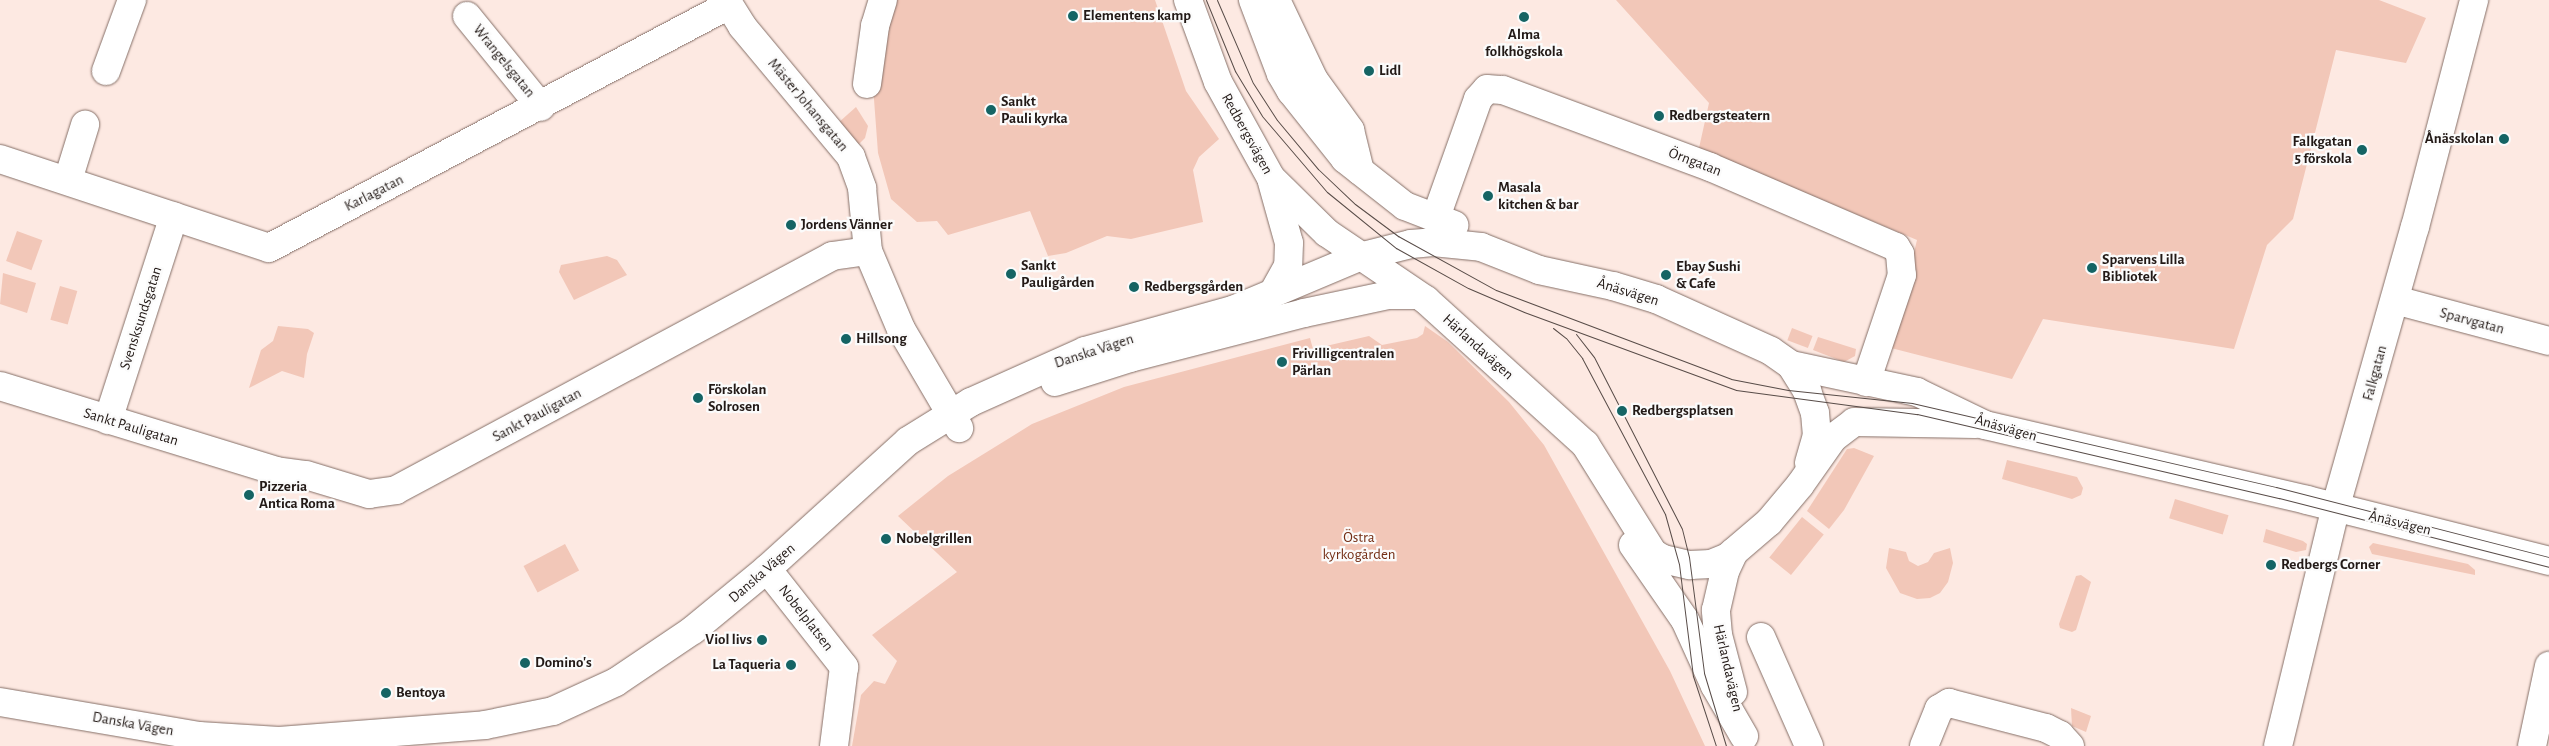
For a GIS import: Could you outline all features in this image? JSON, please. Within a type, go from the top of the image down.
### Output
[{"type":"street","points":[[106,71],[132,0]]},
{"type":"street","points":[[867,84],[875,26],[883,0]]},
{"type":"street","name":"Redbergsvägen","points":[[1188,0],[1218,82],[1271,178],[1317,224],[1376,259],[1417,294]]},
{"type":"street","points":[[1234,0],[1257,45],[1281,74],[1297,99],[1360,171],[1405,206],[1436,217],[1475,236],[1481,247]]},
{"type":"street","points":[[1253,0],[1281,74]]},
{"type":"street","points":[[1276,0],[1314,80],[1350,130],[1360,171]]},
{"type":"street","name":"Falkgatan","points":[[2278,746],[2336,507],[2395,300],[2474,0]]},
{"type":"street","name":"Karlagatan","points":[[0,159],[269,248],[541,106],[728,3]]},
{"type":"street","name":"Mäster Johansgatan","points":[[728,3],[742,26],[851,157],[862,188],[868,251]]},
{"type":"street","name":"Wrangelsgatan","points":[[467,16],[541,106]]},
{"type":"street","name":"Örngatan","points":[[1436,217],[1478,99],[1487,89],[1502,90],[1710,167],[1896,247],[1900,254],[1900,280],[1866,382]]},
{"type":"street","points":[[68,180],[85,125]]},
{"type":"street","points":[[1271,178],[1289,243],[1288,266],[1274,291]]},
{"type":"street","points":[[1304,314],[1316,304],[1348,292],[1376,259],[1400,221],[1386,193]]},
{"type":"street","name":"Svensksundsgatan","points":[[108,420],[174,216]]},
{"type":"street","name":"Danska Vägen","points":[[0,702],[198,741],[279,741],[344,738],[485,725],[553,711],[585,698],[660,653],[772,575],[920,455],[955,421],[1002,386],[1084,350],[1210,318],[1274,291],[1433,242],[1481,247]]},
{"type":"street","name":"Ånäsvägen","points":[[1481,247],[1539,270],[1613,286],[1656,299],[1770,351],[1791,365],[1917,392],[1985,424],[2336,507],[2549,561]]},
{"type":"street","points":[[868,251],[901,329],[955,421]]},
{"type":"street","name":"Sankt Pauligatan","points":[[0,386],[276,471],[306,475],[369,494],[396,490],[832,256],[868,251]]},
{"type":"street","name":"Danska Vägen","points":[[955,421],[1089,369],[1304,314],[1389,295],[1417,294]]},
{"type":"street","name":"Härlandavägen","points":[[1417,294],[1586,444],[1598,467],[1630,511],[1654,553],[1663,559],[1679,564],[1711,564],[1734,552]]},
{"type":"street","name":"Sparvgatan","points":[[2395,300],[2549,341]]},
{"type":"street","points":[[1791,365],[1811,401],[1817,426],[1816,444],[1805,479]]},
{"type":"street","points":[[1734,552],[1769,522],[1805,479],[1833,438],[1854,422],[1985,424]]},
{"type":"street","name":"Härlandavägen","points":[[1598,467],[1609,506],[1685,620],[1715,686],[1746,741]]},
{"type":"street","name":"Härlandavägen","points":[[1734,552],[1717,595],[1716,622],[1746,741]]},
{"type":"street","name":"Danska Vägen","points":[[439,746],[484,744],[552,728],[622,695],[703,644],[772,575]]},
{"type":"street","name":"Nobelplatsen","points":[[772,575],[844,667],[834,746]]},
{"type":"street","points":[[1761,637],[1809,746]]},
{"type":"street","points":[[2532,746],[2549,666]]},
{"type":"street","points":[[1924,746],[1939,709],[1949,703],[2046,728],[2060,735],[2070,746]]},
{"type":"street","name":"Danska Vägen","points":[[0,718],[160,746]]},
{"type":"green space","points":[[893,0],[1155,0],[1186,91],[1219,139],[1199,157],[1193,170],[1203,222],[1131,239],[1107,236],[1066,253],[1048,256],[1030,211],[948,235],[937,221],[917,222],[891,199],[878,153],[873,86]]},
{"type":"green space","points":[[1616,0],[2379,0],[2426,18],[2406,63],[2336,50],[2293,219],[2267,245],[2234,349],[2043,319],[2012,379],[1891,348],[1917,240],[1699,148],[1709,103]]},
{"type":"green space","points":[[856,107],[868,126],[865,138],[858,145],[838,123]]},
{"type":"green space","points":[[17,231],[42,240],[31,270],[6,261]]},
{"type":"green space","points":[[607,256],[617,260],[627,275],[574,300],[559,272],[561,265]]},
{"type":"green space","points":[[3,273],[36,283],[27,313],[0,304]]},
{"type":"green space","points":[[60,286],[77,291],[68,325],[50,320]]},
{"type":"green space","points":[[278,326],[308,329],[314,333],[307,354],[304,378],[282,371],[249,388],[261,350],[273,341]]},
{"type":"green space","name":"Östra kyrkogården","points":[[1425,326],[1448,342],[1509,402],[1544,445],[1670,671],[1705,746],[852,746],[861,695],[874,681],[885,684],[897,661],[872,635],[957,572],[898,516],[948,476],[1032,424],[1124,387],[1310,338],[1313,349],[1369,336],[1382,345],[1417,338],[1423,334]]},
{"type":"green space","points":[[1792,328],[1813,336],[1808,348],[1787,340]]},
{"type":"green space","points":[[1818,337],[1856,349],[1855,356],[1844,362],[1813,350]]},
{"type":"green space","points":[[1854,448],[1874,456],[1844,510],[1829,529],[1807,511],[1847,449]]},
{"type":"green space","points":[[2007,460],[2077,477],[2083,488],[2081,495],[2072,499],[2002,479]]},
{"type":"green space","points":[[2175,499],[2229,515],[2223,534],[2169,518]]},
{"type":"green space","points":[[1802,517],[1824,535],[1791,575],[1769,557]]},
{"type":"green space","points":[[2266,529],[2303,541],[2307,544],[2306,550],[2296,552],[2263,542]]},
{"type":"green space","points":[[2373,543],[2468,564],[2475,570],[2475,575],[2372,554],[2369,547]]},
{"type":"green space","points":[[565,544],[579,570],[538,593],[524,566]]},
{"type":"green space","points":[[1889,548],[1906,552],[1909,561],[1918,566],[1928,562],[1934,553],[1950,548],[1953,563],[1948,582],[1940,593],[1930,598],[1917,599],[1900,593],[1886,568]]},
{"type":"green space","points":[[2081,575],[2091,582],[2076,630],[2072,632],[2060,628],[2059,624],[2076,576]]},
{"type":"green space","points":[[2071,708],[2091,716],[2086,732],[2072,726]]},
{"type":"tram line","points":[[1206,0],[1235,71],[1262,116],[1327,192],[1396,248],[1468,288],[1524,312],[1736,390],[1917,414],[2279,498],[2549,567]]},
{"type":"tram line","points":[[1217,0],[1253,83],[1277,120],[1318,169],[1355,204],[1398,236],[1496,290],[1731,379],[1788,390],[1912,403],[2276,487],[2549,557]]},
{"type":"tram line","points":[[1553,328],[1566,338],[1582,358],[1665,514],[1679,564],[1693,676],[1716,746]]},
{"type":"tram line","points":[[1576,334],[1594,357],[1682,529],[1689,557],[1704,673],[1726,746]]},
{"type":"place","name":"Elementens kamp","points":[[1073,16]]},
{"type":"place","name":"Alma folkhögskola","points":[[1524,17]]},
{"type":"place","name":"Lidl","points":[[1369,71]]},
{"type":"place","name":"Sankt Pauli kyrka","points":[[991,110]]},
{"type":"place","name":"Redbergsteatern","points":[[1659,116]]},
{"type":"place","name":"Ånässkolan","points":[[2504,139]]},
{"type":"place","name":"Falkgatan 5 förskola","points":[[2362,150]]},
{"type":"place","name":"Masala kitchen & bar","points":[[1488,196]]},
{"type":"place","name":"Jordens Vänner","points":[[791,225]]},
{"type":"place","name":"Sparvens Lilla Bibliotek","points":[[2092,268]]},
{"type":"place","name":"Sankt Pauligården","points":[[1011,274]]},
{"type":"place","name":"Ebay Sushi & Cafe","points":[[1666,275]]},
{"type":"place","name":"Redbergsgården","points":[[1134,287]]},
{"type":"place","name":"Hillsong","points":[[846,339]]},
{"type":"place","name":"Frivilligcentralen Pärlan","points":[[1282,362]]},
{"type":"place","name":"Förskolan Solrosen","points":[[698,398]]},
{"type":"place","name":"Redbergsplatsen","points":[[1622,411]]},
{"type":"place","name":"Pizzeria Antica Roma","points":[[249,495]]},
{"type":"place","name":"Nobelgrillen","points":[[886,539]]},
{"type":"place","name":"Redbergs Corner","points":[[2271,565]]},
{"type":"place","name":"Viol livs","points":[[762,640]]},
{"type":"place","name":"Domino's","points":[[525,663]]},
{"type":"place","name":"La Taqueria","points":[[791,665]]},
{"type":"place","name":"Bentoya","points":[[386,693]]}]
